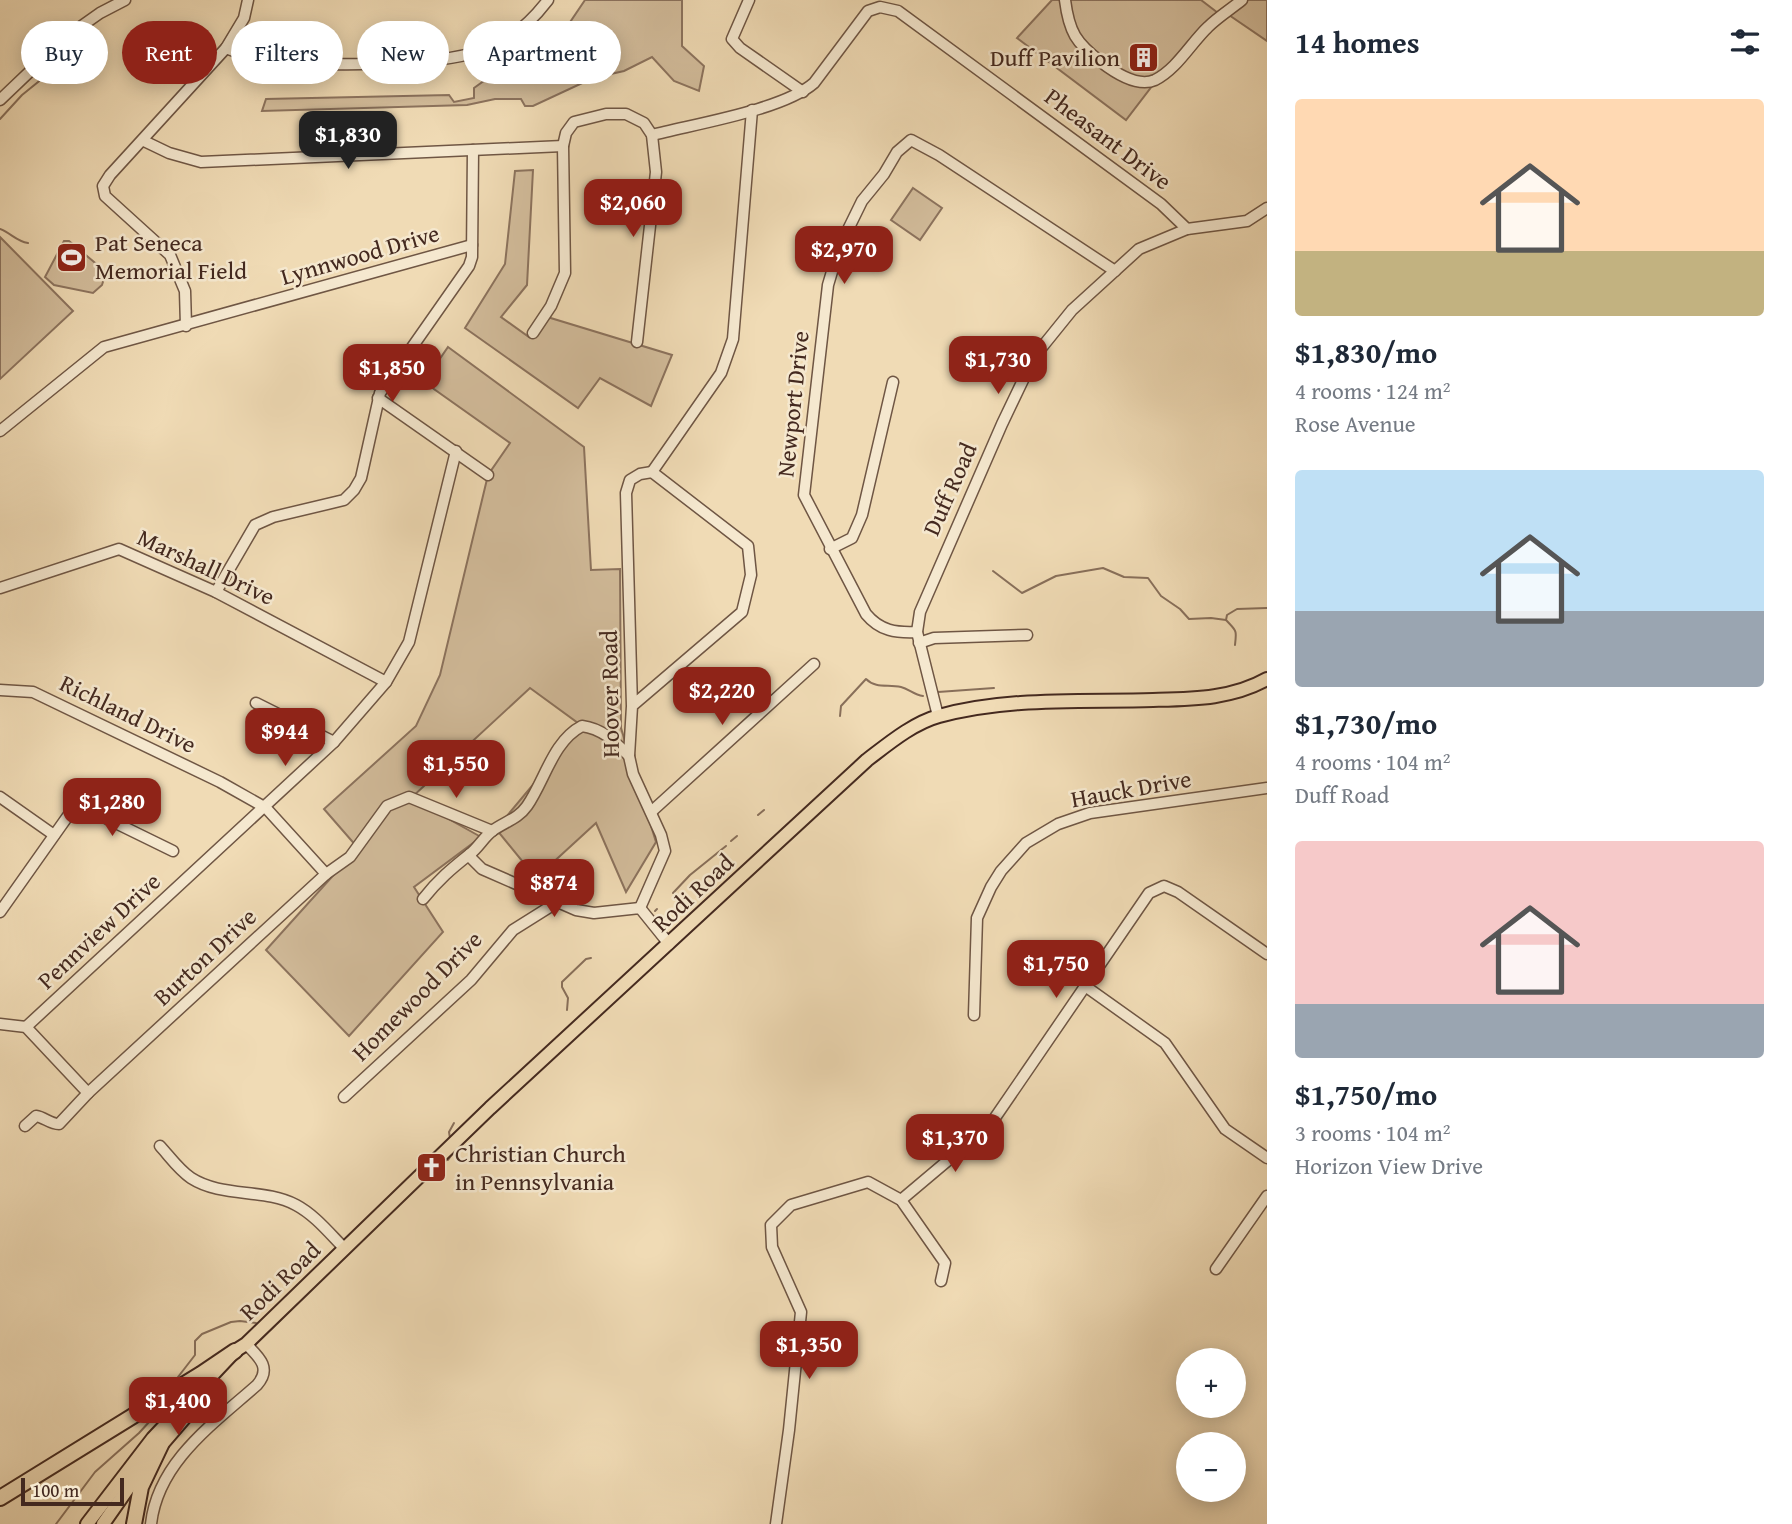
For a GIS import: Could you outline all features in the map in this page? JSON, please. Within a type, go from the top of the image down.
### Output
[{"type":"highway","points":[[0,1498],[240,1347]]},
{"type":"highway","points":[[134,1524],[141,1487],[161,1445]]},
{"type":"main road","name":"Rodi Road","points":[[87,1524],[153,1438],[240,1347],[492,1107],[867,760],[894,740],[938,716],[994,706],[1207,699],[1252,688],[1267,679]]},
{"type":"main road","name":"Rodi Road","points":[[103,1524],[161,1445],[239,1355],[240,1347]]},
{"type":"street","points":[[0,100],[66,37],[100,13],[125,0]]},
{"type":"street","points":[[186,326],[185,291],[170,255],[105,196],[103,186],[226,48],[244,18],[248,0]]},
{"type":"street","points":[[226,48],[263,61],[304,65],[450,58],[487,49],[511,36],[535,17],[548,0]]},
{"type":"street","points":[[749,0],[732,39],[740,48],[803,92]]},
{"type":"street","points":[[1065,0],[1067,18],[1074,37],[1118,75],[1138,81],[1153,81],[1171,68],[1208,27],[1242,0]]},
{"type":"street","name":"Pheasant Drive","points":[[652,135],[752,110],[803,92],[814,83],[868,11],[880,7],[898,11],[1161,204],[1188,229]]},
{"type":"street","points":[[632,706],[742,612],[751,575],[748,546],[652,472],[721,373],[733,339],[752,110]]},
{"type":"street","points":[[533,333],[551,306],[565,273],[563,146],[566,133],[574,122],[606,114],[626,114],[644,123],[652,135],[656,172],[637,342]]},
{"type":"street","name":"Newport Drive","points":[[917,632],[890,631],[872,622],[862,610],[804,495],[828,285],[839,248],[862,201],[884,174],[897,152],[911,140],[939,155],[1115,271]]},
{"type":"street","points":[[144,141],[169,153],[201,162],[563,146]]},
{"type":"street","points":[[216,592],[256,525],[273,517],[344,500],[361,478],[378,398],[389,377],[469,266],[472,257],[473,150]]},
{"type":"street","name":"Duff Road","points":[[938,716],[917,632],[922,607],[1034,357],[1072,310],[1139,249],[1188,229],[1247,221],[1267,208]]},
{"type":"street","name":"Lynnwood Drive","points":[[0,431],[104,347],[472,245]]},
{"type":"street","points":[[830,549],[852,538],[862,514],[893,382]]},
{"type":"street","points":[[378,398],[488,475]]},
{"type":"street","name":"Pennview Drive","points":[[26,1027],[334,742],[386,682],[409,642],[456,451]]},
{"type":"street","name":"Hoover Road","points":[[640,908],[665,851],[661,835],[633,774],[629,755],[632,706],[626,494],[630,480],[640,474],[652,472]]},
{"type":"street","name":"Marshall Drive","points":[[0,588],[119,549],[216,592],[386,682]]},
{"type":"street","points":[[919,643],[934,638],[1027,635]]},
{"type":"street","points":[[651,812],[814,664]]},
{"type":"street","name":"Richland Drive","points":[[0,690],[33,692],[220,782],[265,808],[326,874]]},
{"type":"street","points":[[256,703],[334,742]]},
{"type":"street","points":[[423,899],[440,878],[470,854],[492,831],[511,821],[527,807],[561,746],[568,736],[582,726],[608,735],[629,755]]},
{"type":"street","name":"Hauck Drive","points":[[974,1015],[977,918],[1001,871],[1026,843],[1058,824],[1090,813],[1267,788]]},
{"type":"street","points":[[0,797],[54,835]]},
{"type":"street","name":"Burton Drive","points":[[25,1126],[36,1116],[43,1117],[52,1124],[59,1124],[88,1093],[326,874],[350,857],[387,806],[409,797],[492,831]]},
{"type":"street","points":[[0,912],[70,813],[82,806],[173,851]]},
{"type":"street","points":[[470,854],[482,869],[576,910],[594,913],[640,908],[669,944]]},
{"type":"street","points":[[901,1200],[990,1125],[1149,893],[1164,886],[1178,892],[1267,954]]},
{"type":"street","name":"Homewood Drive","points":[[344,1097],[471,980],[513,930],[556,903]]},
{"type":"street","points":[[1084,986],[1165,1043],[1226,1129],[1267,1158]]},
{"type":"street","points":[[0,1024],[26,1027],[88,1093]]},
{"type":"street","points":[[160,1146],[184,1173],[204,1185],[280,1199],[296,1205],[312,1216],[345,1249]]},
{"type":"street","points":[[776,1524],[801,1312],[772,1247],[771,1225],[791,1205],[868,1182],[901,1200],[945,1263],[941,1281]]},
{"type":"street","points":[[1216,1269],[1267,1196]]},
{"type":"street","points":[[151,1524],[155,1498],[168,1472],[263,1376],[263,1364],[240,1347]]},
{"type":"shaded area","points":[[585,0],[682,0],[682,46],[704,66],[699,91],[674,81],[652,57],[621,72],[621,21],[571,21]]},
{"type":"shaded area","points":[[1052,0],[1201,0],[1222,16],[1156,81],[1126,120],[1017,38]]},
{"type":"shaded area","points":[[1242,0],[1267,0],[1267,41],[1226,13]]},
{"type":"shaded area","points":[[480,84],[580,84],[533,106],[525,106],[521,99],[495,99],[467,105],[262,111],[266,99],[449,95],[454,102],[474,98],[474,88]]},
{"type":"shaded area","points":[[533,170],[527,285],[501,317],[529,337],[544,316],[672,355],[651,406],[600,378],[578,408],[465,328],[505,264],[515,171]]},
{"type":"shaded area","points":[[913,188],[942,208],[920,240],[891,220]]},
{"type":"shaded area","points":[[0,237],[73,311],[0,379]]},
{"type":"shaded area","name":"Pat Seneca Memorial Field","points":[[64,241],[69,241],[106,272],[102,285],[93,293],[54,285],[45,277]]},
{"type":"shaded area","points":[[448,347],[584,447],[591,570],[620,569],[621,728],[656,842],[626,892],[596,823],[536,878],[496,829],[582,726],[530,688],[411,798],[481,837],[414,887],[443,932],[349,1036],[266,950],[358,848],[324,809],[416,726],[440,675],[488,475],[510,443],[424,382]]},
{"type":"waterway","points":[[0,119],[36,84]]},
{"type":"waterway","points":[[0,229],[28,243]]},
{"type":"waterway","points":[[993,571],[1022,593],[1056,576],[1103,568],[1124,577],[1148,578],[1161,596],[1189,619],[1226,620]]},
{"type":"waterway","points":[[1235,645],[1236,633],[1226,620],[1227,615],[1237,609],[1267,608]]},
{"type":"waterway","points":[[840,716],[841,706],[866,679],[874,684],[901,687],[923,696]]},
{"type":"waterway","points":[[938,692],[994,688]]},
{"type":"waterway","points":[[758,815],[764,810]]},
{"type":"waterway","points":[[731,841],[737,836]]},
{"type":"waterway","points":[[673,893],[690,875],[726,846]]},
{"type":"waterway","points":[[567,1010],[568,998],[562,982],[586,959],[591,958]]},
{"type":"waterway","points":[[450,1138],[449,1132],[454,1123]]},
{"type":"waterway","points":[[448,1160],[453,1150]]},
{"type":"waterway","points":[[178,1377],[195,1355],[195,1341],[202,1334],[231,1322],[256,1323]]},
{"type":"waterway","points":[[56,1524],[95,1472],[150,1421]]},
{"type":"place","name":"Duff Pavilion","points":[[1143,58]]},
{"type":"place","name":"Pat Seneca Memorial Field","points":[[72,257]]},
{"type":"place","name":"Christian Church in Pennsylvania","points":[[432,1168]]}]
